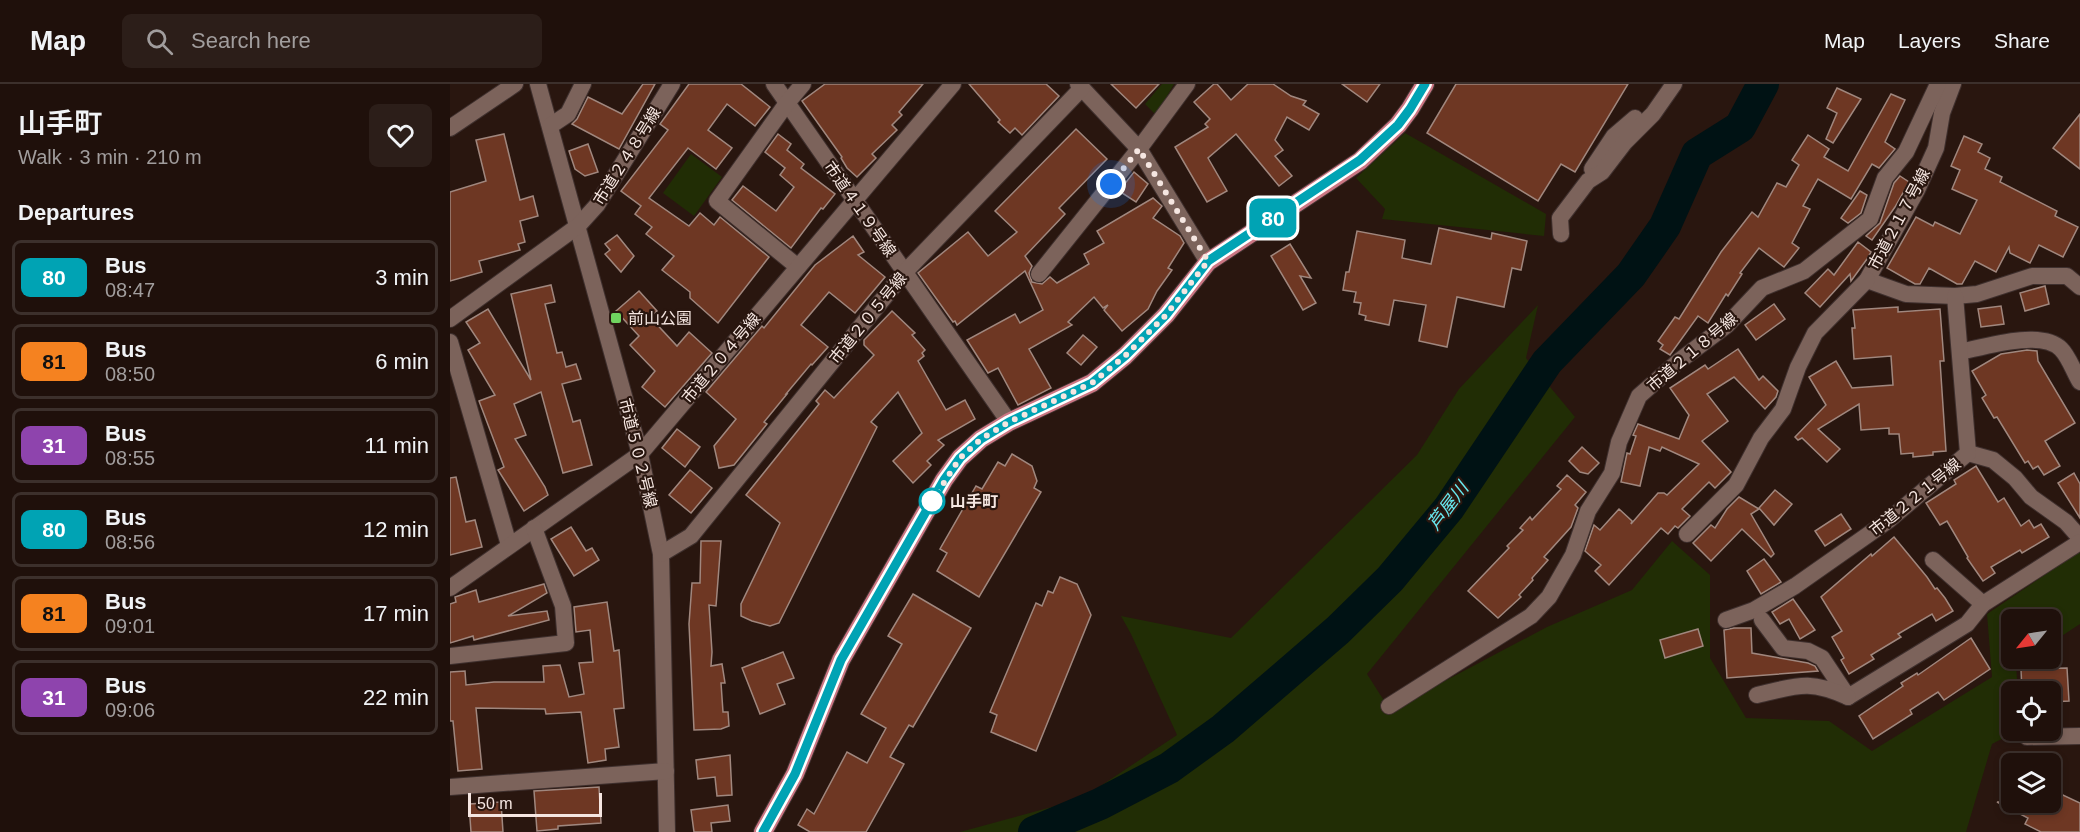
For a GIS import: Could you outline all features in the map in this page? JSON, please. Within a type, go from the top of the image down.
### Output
[{"type":"main road","points":[[763,832],[795,774],[841,660],[944,480],[960,458],[981,439],[1009,422],[1092,383],[1125,356],[1166,315],[1208,261],[1360,160],[1398,125],[1425,84]]},
{"type":"street","points":[[450,128],[515,84]]},
{"type":"street","name":"市道５０２号線","points":[[538,84],[640,454],[661,554],[667,832]]},
{"type":"street","points":[[550,126],[568,114],[583,84]]},
{"type":"street","name":"市道２４８号線","points":[[450,319],[578,226],[597,205],[672,84]]},
{"type":"street","name":"市道４１９号線","points":[[774,84],[1009,422]]},
{"type":"street","points":[[798,267],[717,201],[803,84]]},
{"type":"street","name":"市道２０４号線","points":[[450,588],[640,454],[953,84]]},
{"type":"street","points":[[1039,274],[1139,149],[1187,84]]},
{"type":"street","points":[[1561,234],[1560,218],[1588,181],[1593,165],[1614,136],[1640,113],[1660,84]]},
{"type":"street","points":[[1588,181],[1602,172],[1625,142],[1653,114],[1674,84]]},
{"type":"street","name":"市道２１８号線","points":[[1389,706],[1532,616],[1543,603],[1573,555],[1588,511],[1612,472],[1619,442],[1639,396],[1679,361],[1728,325],[1762,288],[1804,271],[1869,219],[1886,178],[1906,152],[1938,84]]},
{"type":"street","name":"市道２１７号線","points":[[1953,84],[1942,113],[1936,148],[1917,190],[1868,280],[1906,294],[1955,296],[1977,294],[2032,276],[2073,272],[2080,287]]},
{"type":"street","points":[[1080,86],[1139,149],[1208,261]]},
{"type":"street","name":"市道２０５号線","points":[[661,554],[691,536],[904,273],[1080,86]]},
{"type":"street","points":[[1687,534],[1736,485],[1761,438],[1783,409],[1798,367],[1815,333],[1868,280]]},
{"type":"street","name":"市道２２１号線","points":[[1726,620],[1754,610],[1795,586],[1889,520],[1968,453],[1955,296]]},
{"type":"street","points":[[1960,352],[2023,340],[2044,340],[2061,348],[2080,382]]},
{"type":"street","points":[[450,342],[508,545]]},
{"type":"street","points":[[1843,699],[1967,624],[1983,604],[2080,540],[2066,522],[2031,497],[2015,478],[1993,460],[1968,453]]},
{"type":"street","points":[[450,656],[566,643],[563,606],[534,528]]},
{"type":"street","points":[[1933,560],[1983,604]]},
{"type":"street","points":[[1761,620],[1783,648],[1808,651],[1822,658],[1843,699]]},
{"type":"street","points":[[1756,694],[1803,684],[1824,686],[1843,699]]},
{"type":"street","points":[[2061,736],[2080,736]]},
{"type":"street","points":[[450,787],[666,771]]},
{"type":"green space","points":[[1162,84],[1174,84],[1156,115],[1145,104]]},
{"type":"green space","points":[[1405,133],[1546,214],[1544,236],[1382,219],[1385,209],[1356,178]]},
{"type":"green space","points":[[691,154],[722,177],[694,216],[663,193]]},
{"type":"green space","points":[[1538,305],[1526,358],[1575,417],[1367,674],[1390,710],[1547,627],[1632,590],[1672,541],[1710,575],[1710,658],[1746,718],[1829,721],[1872,751],[1992,677],[1987,614],[2080,551],[2080,624],[2061,636],[2061,609],[2001,609],[2001,669],[2016,669],[2017,681],[2001,681],[2001,739],[1992,744],[1966,832],[960,832],[1081,799],[1177,735],[1121,616],[1231,638],[1417,455],[1459,389]]},
{"type":"building","points":[[643,84],[655,84],[619,149],[572,124],[588,97],[622,114]]},
{"type":"building","points":[[689,84],[741,84],[770,107],[755,126],[727,104],[708,130],[732,148],[716,169],[688,148],[649,198],[689,226],[700,213],[714,225],[720,217],[769,257],[718,323],[690,298],[690,292],[662,270],[674,256],[646,234],[652,227],[635,214],[641,206],[621,191],[668,130],[660,124]]},
{"type":"building","points":[[825,84],[923,84],[899,112],[902,115],[892,125],[897,130],[872,154],[876,158],[857,177],[847,168],[842,157],[802,101]]},
{"type":"building","points":[[969,84],[1046,84],[1059,96],[1022,135],[1015,128],[1010,133],[998,122],[1000,120]]},
{"type":"building","points":[[1111,84],[1159,84],[1136,108]]},
{"type":"building","points":[[1214,84],[1217,84],[1231,100],[1248,84],[1273,84],[1291,96],[1306,101],[1303,105],[1319,114],[1309,130],[1287,117],[1275,140],[1283,150],[1275,156],[1292,176],[1279,186],[1236,134],[1208,158],[1227,191],[1207,202],[1175,147],[1208,127],[1205,124],[1210,119],[1194,102]]},
{"type":"building","points":[[1342,84],[1380,84],[1367,102]]},
{"type":"building","points":[[1456,84],[1628,84],[1575,172],[1561,164],[1538,201],[1427,133]]},
{"type":"building","points":[[1837,88],[1861,99],[1833,143],[1826,139],[1837,113],[1827,108]]},
{"type":"building","points":[[1891,94],[1905,100],[1885,142],[1895,149],[1879,168],[1872,164],[1851,199],[1818,179],[1803,206],[1810,209],[1792,243],[1799,248],[1784,267],[1759,248],[1708,323],[1698,316],[1670,355],[1660,349],[1663,345],[1658,341],[1675,317],[1679,319],[1721,252],[1752,212],[1758,217],[1777,183],[1786,187],[1799,165],[1792,160],[1808,135],[1829,149],[1824,157],[1848,171]]},
{"type":"building","points":[[2080,114],[2080,169],[2053,148]]},
{"type":"building","points":[[1076,129],[1107,159],[1059,208],[1065,214],[1025,256],[1032,266],[1029,273],[1032,282],[1042,284],[1050,277],[1057,283],[1089,264],[1084,254],[1104,243],[1097,231],[1153,198],[1162,206],[1153,218],[1180,236],[1184,243],[1168,268],[1172,270],[1148,309],[1122,331],[1104,310],[1108,305],[1103,308],[1094,297],[1068,322],[1072,325],[1029,349],[1051,388],[1018,405],[998,368],[988,373],[967,340],[1015,314],[1020,323],[1043,310],[1025,271],[957,325],[918,273],[968,232],[988,256],[1017,232],[995,211]]},
{"type":"building","points":[[504,134],[520,200],[533,196],[538,216],[520,221],[525,242],[518,244],[520,250],[479,261],[482,272],[450,281],[450,192],[486,181],[476,140]]},
{"type":"building","points":[[778,134],[791,144],[787,150],[804,164],[801,168],[835,194],[823,209],[821,208],[791,248],[732,200],[743,186],[776,211],[794,187],[780,175],[785,168],[765,152]]},
{"type":"building","points":[[1964,136],[1982,144],[1978,152],[1990,158],[1985,169],[2002,177],[2000,182],[2057,211],[2055,216],[2078,227],[2063,257],[2039,245],[2030,263],[2010,253],[2009,247],[1996,272],[1975,261],[1962,284],[1957,284],[1929,268],[1920,284],[1915,284],[1887,268],[1916,217],[1933,226],[1935,222],[1960,234],[1977,200],[1952,189],[1960,170],[1951,166]]},
{"type":"building","points":[[588,144],[598,172],[585,176],[575,169],[569,151]]},
{"type":"building","points":[[1134,172],[1148,184],[1136,202],[1119,191]]},
{"type":"building","points":[[1900,176],[1909,182],[1872,240],[1866,236],[1880,223],[1894,183]]},
{"type":"building","points":[[1860,191],[1867,195],[1861,213],[1848,223],[1841,218]]},
{"type":"building","points":[[1439,228],[1491,239],[1492,233],[1527,241],[1521,270],[1512,268],[1504,307],[1457,297],[1447,347],[1419,341],[1426,305],[1394,300],[1389,325],[1365,320],[1366,316],[1359,314],[1361,303],[1354,302],[1356,292],[1343,290],[1357,231],[1405,240],[1402,258],[1431,264]]},
{"type":"building","points":[[617,235],[634,256],[621,272],[605,254],[610,250],[605,244]]},
{"type":"building","points":[[853,236],[864,252],[858,255],[885,277],[855,313],[829,292],[801,325],[828,347],[786,394],[764,422],[767,424],[734,465],[719,468],[714,446],[736,419],[706,392],[762,326],[764,328],[815,265]]},
{"type":"building","points":[[1858,242],[1871,252],[1867,259],[1851,281],[1850,274],[1820,307],[1805,293],[1828,269],[1834,275]]},
{"type":"building","points":[[1290,244],[1311,278],[1300,276],[1316,303],[1303,310],[1271,256]]},
{"type":"building","points":[[551,285],[555,302],[545,304],[557,353],[562,352],[566,367],[576,364],[581,379],[562,384],[573,422],[580,420],[592,465],[563,473],[541,392],[514,404],[526,435],[515,439],[548,495],[524,511],[498,470],[504,467],[479,401],[495,395],[468,350],[480,343],[466,322],[488,309],[531,380],[511,294]]},
{"type":"building","points":[[2045,286],[2049,304],[2025,311],[2020,293]]},
{"type":"building","points":[[639,291],[657,311],[650,317],[677,346],[689,332],[712,353],[665,407],[642,387],[655,371],[630,345],[639,336],[616,311]]},
{"type":"building","points":[[1774,304],[1785,319],[1756,340],[1745,325]]},
{"type":"building","points":[[2001,306],[2004,324],[1981,327],[1978,309]]},
{"type":"building","points":[[1898,307],[1898,312],[1940,309],[1944,361],[1940,361],[1946,451],[1913,457],[1913,453],[1901,454],[1899,434],[1889,434],[1889,428],[1861,430],[1859,404],[1818,429],[1840,449],[1827,462],[1802,438],[1798,440],[1795,437],[1826,405],[1809,377],[1836,361],[1852,388],[1893,385],[1891,356],[1854,359],[1853,310]]},
{"type":"building","points":[[892,311],[915,333],[912,335],[925,350],[922,353],[924,356],[918,361],[946,410],[965,400],[975,419],[938,440],[944,445],[927,461],[931,465],[913,483],[893,461],[922,433],[898,392],[871,422],[877,427],[779,623],[770,626],[741,616],[741,604],[780,523],[746,495],[819,404],[816,401],[825,390],[834,398],[874,355],[864,345],[864,340]]},
{"type":"building","points":[[1083,335],[1097,347],[1081,365],[1067,353]]},
{"type":"building","points":[[1738,349],[1759,380],[1763,376],[1778,391],[1776,397],[1765,409],[1734,377],[1707,394],[1728,421],[1702,441],[1731,472],[1715,488],[1709,482],[1682,509],[1690,516],[1668,534],[1661,528],[1609,585],[1595,571],[1601,565],[1585,551],[1594,525],[1600,530],[1619,509],[1632,521],[1631,524],[1658,493],[1667,495],[1699,464],[1662,447],[1660,451],[1649,447],[1640,486],[1621,482],[1627,453],[1630,454],[1636,436],[1633,435],[1638,424],[1679,439],[1689,415],[1670,388],[1705,365],[1708,369]]},
{"type":"building","points":[[2027,350],[2037,351],[2038,361],[2075,423],[2045,441],[2060,466],[2044,475],[2038,466],[2033,469],[2028,461],[2025,463],[1997,417],[1994,418],[1982,398],[1986,395],[1972,371],[2001,354]]},
{"type":"building","points":[[677,429],[700,447],[685,467],[662,448]]},
{"type":"building","points":[[1582,447],[1599,463],[1588,474],[1580,472],[1569,461]]},
{"type":"building","points":[[1012,454],[1032,466],[1037,481],[1034,488],[1041,492],[979,597],[937,571],[947,553],[940,549],[976,486],[982,489],[998,462],[1005,466]]},
{"type":"building","points":[[1976,466],[1998,502],[2004,498],[2021,526],[2029,520],[2034,528],[2041,524],[2049,537],[2022,553],[2020,550],[1991,567],[1995,573],[1983,581],[1967,558],[1947,521],[1940,525],[1926,503],[1956,484],[1954,480]]},
{"type":"building","points":[[690,470],[712,488],[691,513],[669,495]]},
{"type":"building","points":[[2074,473],[2080,484],[2080,518],[2058,483]]},
{"type":"building","points":[[1567,475],[1586,492],[1575,505],[1578,508],[1571,527],[1544,557],[1548,560],[1519,595],[1521,597],[1498,618],[1468,591],[1509,548],[1507,546],[1523,530],[1520,528],[1530,517],[1532,520],[1561,489],[1557,486]]},
{"type":"building","points":[[456,477],[466,522],[475,520],[482,547],[450,555],[450,478]]},
{"type":"building","points":[[1775,490],[1792,504],[1774,525],[1759,508]]},
{"type":"building","points":[[1739,497],[1759,509],[1751,514],[1774,554],[1771,557],[1742,529],[1711,561],[1693,543],[1711,525],[1715,528],[1727,509]]},
{"type":"building","points":[[1841,514],[1851,529],[1825,546],[1815,531]]},
{"type":"building","points":[[571,527],[586,551],[592,548],[599,560],[574,576],[551,539]]},
{"type":"building","points":[[1894,537],[1935,589],[1937,588],[1945,598],[1953,611],[1936,621],[1932,614],[1898,634],[1901,637],[1871,655],[1874,659],[1849,674],[1841,660],[1844,658],[1832,637],[1842,631],[1821,597]]},
{"type":"building","points":[[701,541],[721,541],[716,606],[709,605],[711,666],[722,664],[725,683],[721,683],[723,712],[728,712],[729,726],[721,729],[694,730],[689,624],[692,583],[700,583]]},
{"type":"building","points":[[1764,559],[1781,582],[1761,594],[1747,571]]},
{"type":"building","points":[[1060,577],[1077,584],[1091,615],[1036,751],[991,732],[997,715],[990,712],[1036,603],[1042,606],[1048,591],[1053,593]]},
{"type":"building","points":[[544,584],[547,593],[508,616],[547,611],[549,620],[474,640],[473,636],[450,643],[450,604],[456,602],[455,597],[476,590],[479,602]]},
{"type":"building","points":[[913,594],[971,628],[913,727],[909,725],[890,757],[904,764],[866,832],[810,832],[798,825],[807,809],[814,814],[847,752],[867,763],[886,728],[861,714],[902,644],[888,636]]},
{"type":"building","points":[[1793,599],[1815,630],[1800,639],[1789,619],[1780,624],[1772,612]]},
{"type":"building","points":[[607,602],[614,651],[619,650],[624,708],[614,709],[619,747],[605,749],[606,760],[588,763],[581,712],[546,714],[545,709],[476,708],[482,769],[458,771],[453,721],[450,721],[450,672],[465,671],[466,685],[494,682],[544,682],[543,666],[560,665],[569,697],[584,694],[579,663],[593,662],[590,630],[576,632],[574,607]]},
{"type":"building","points":[[1751,628],[1752,653],[1808,663],[1815,666],[1818,671],[1727,678],[1724,630]]},
{"type":"building","points":[[1698,629],[1703,646],[1665,658],[1660,640]]},
{"type":"building","points":[[1971,638],[1990,669],[1944,700],[1938,692],[1910,710],[1912,714],[1873,739],[1859,716],[1903,686],[1901,683],[1917,673],[1918,675]]},
{"type":"building","points":[[783,652],[794,678],[777,684],[785,704],[760,714],[742,668]]},
{"type":"building","points":[[2067,668],[2069,701],[2061,701],[2061,681],[2022,681],[2021,669]]},
{"type":"building","points":[[730,755],[732,795],[717,796],[715,777],[698,779],[696,760]]},
{"type":"building","points":[[599,787],[601,823],[558,826],[558,829],[537,831],[534,791]]},
{"type":"building","points":[[2061,794],[2080,803],[2080,832],[2041,832],[2025,824],[2028,818],[2018,813],[2061,813]]},
{"type":"building","points":[[501,802],[503,832],[471,832],[469,804]]},
{"type":"building","points":[[728,805],[730,821],[711,823],[712,832],[694,832],[691,810]]},
{"type":"waterway","name":"芦屋川","points":[[1034,832],[1100,804],[1169,768],[1223,729],[1338,630],[1390,579],[1449,508],[1547,362],[1631,275],[1665,226],[1697,154],[1740,127],[1763,84]]},
{"type":"bus line","name":"80","points":[[763,832],[795,774],[841,660],[944,480],[960,458],[981,439],[1009,422],[1092,383],[1125,356],[1166,315],[1208,261],[1360,160],[1398,125],[1425,84]]},
{"type":"place","name":"前山公園","points":[[616,318]]},
{"type":"place","name":"山手町","points":[[932,501]]},
{"type":"route","points":[[932,501],[960,458],[981,439],[1009,422],[1092,383],[1125,356],[1166,315],[1208,261],[1139,149],[1111,184]]}]
